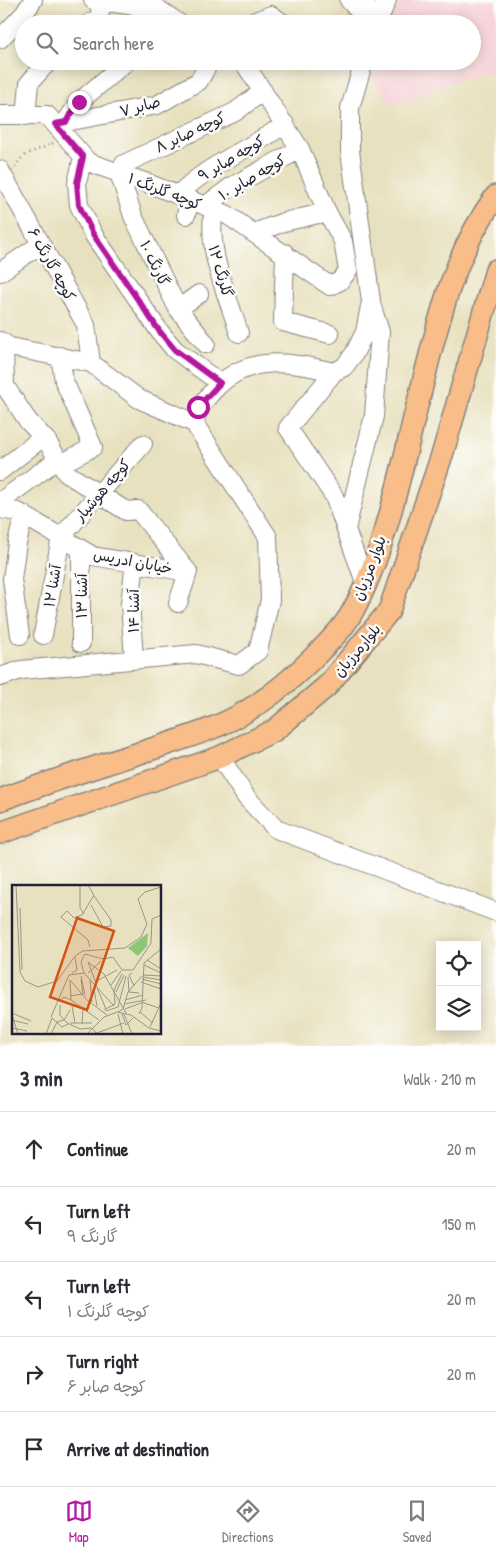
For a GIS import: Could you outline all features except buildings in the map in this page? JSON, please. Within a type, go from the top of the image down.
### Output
[{"type":"main road","name":"بلوار مرزبان","points":[[0,800],[196,734],[245,712],[292,679],[335,636],[351,615],[366,585],[397,488],[438,325],[454,270],[478,221],[496,196]]},
{"type":"main road","name":"بلوارمرزبان","points":[[0,833],[220,757],[275,730],[327,686],[389,611],[444,452],[496,270]]},
{"type":"street","points":[[23,15],[33,0]]},
{"type":"street","points":[[349,0],[366,15]]},
{"type":"street","points":[[368,15],[387,0]]},
{"type":"street","points":[[99,15],[98,1],[158,9],[167,15]]},
{"type":"street","points":[[0,39],[15,23]]},
{"type":"street","points":[[26,116],[29,83],[41,70]]},
{"type":"street","points":[[62,127],[79,102],[116,70]]},
{"type":"street","name":"صابر ۷","points":[[62,127],[157,105],[199,81],[205,70]]},
{"type":"street","points":[[249,70],[300,149],[327,212],[284,222],[254,233]]},
{"type":"street","points":[[346,529],[374,416],[380,332],[371,301],[350,151],[350,108],[361,70]]},
{"type":"street","name":"کوچه صابر ۸","points":[[120,173],[124,164],[235,112],[263,91]]},
{"type":"street","name":"کوچه گلرنگ ۱","points":[[0,116],[47,115],[62,127],[88,162],[120,173],[195,205],[226,214],[285,253],[330,286],[340,281],[348,272],[343,241],[327,212]]},
{"type":"street","name":"کوچه صابر ۹","points":[[195,205],[196,177],[234,153],[269,136],[285,124]]},
{"type":"street","name":"کوچه صابر ۱۰","points":[[195,205],[300,149]]},
{"type":"street","points":[[83,157],[77,183],[79,205],[93,234],[160,332],[175,350],[220,383]]},
{"type":"street","name":"گارنگ ۱۰","points":[[120,173],[133,216],[178,309],[206,344]]},
{"type":"street","name":"کوچه گارنگ ۶","points":[[3,175],[86,325],[90,363]]},
{"type":"street","name":"گلرنگ ۱۲","points":[[195,205],[210,228],[215,262],[239,333]]},
{"type":"street","points":[[1,269],[41,244]]},
{"type":"street","points":[[285,253],[283,322],[330,334]]},
{"type":"street","points":[[178,309],[199,294]]},
{"type":"street","points":[[366,585],[334,496],[288,428],[334,372],[344,367],[354,354],[365,332],[371,301]]},
{"type":"street","points":[[0,677],[21,670],[196,654],[238,665],[258,651],[270,600],[268,537],[194,423],[139,399],[90,363],[10,346],[2,342],[2,388],[43,437],[66,473],[126,511],[138,510],[188,572],[178,603]]},
{"type":"street","points":[[0,502],[60,462],[93,447],[78,417],[64,381],[60,356]]},
{"type":"street","points":[[194,423],[198,407],[220,383],[231,374],[255,364],[298,364],[334,372]]},
{"type":"street","points":[[0,471],[43,437]]},
{"type":"street","name":"کوچه هوشیار","points":[[61,537],[143,444]]},
{"type":"street","name":"خیابان ادریس","points":[[0,509],[24,515],[93,556],[188,572]]},
{"type":"street","points":[[20,635],[12,579],[17,543],[24,515]]},
{"type":"street","name":"آشنا ۱۲","points":[[43,635],[61,537]]},
{"type":"street","name":"آشنا ۱۳","points":[[80,643],[81,549]]},
{"type":"street","name":"آشنا ۱۴","points":[[134,659],[130,603],[135,563]]},
{"type":"street","points":[[220,757],[246,797],[276,829],[496,912]]},
{"type":"path","points":[[3,175],[22,155],[42,149],[62,127]]},
{"type":"shaded area","points":[[399,0],[496,0],[496,70],[432,88],[409,102],[388,102],[371,75],[373,70],[481,70],[481,15],[393,15]]},
{"type":"route","points":[[79,102],[66,122],[55,124],[83,157],[77,183],[79,205],[93,234],[160,332],[175,350],[220,383],[198,407]]}]
